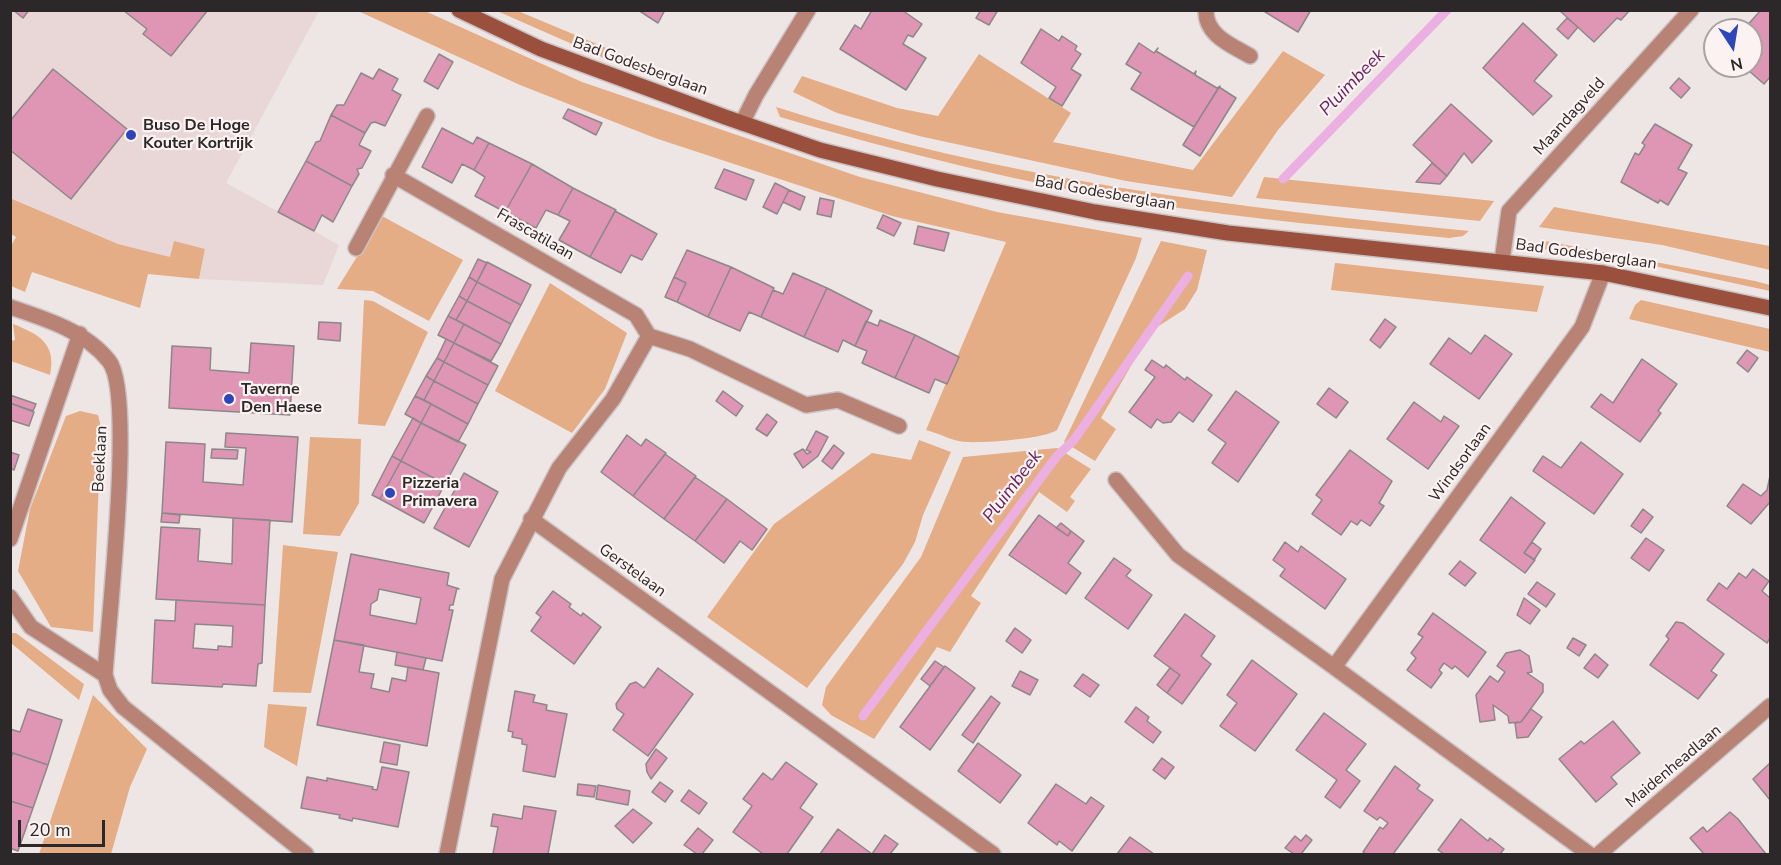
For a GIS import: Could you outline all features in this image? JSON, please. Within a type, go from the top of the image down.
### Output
[{"type":"street","name":"Bad Godesberglaan","points":[[459,10],[542,49],[742,123],[820,150],[873,163],[1095,212],[1228,233],[1603,273],[1770,308]]},
{"type":"street","points":[[742,123],[756,95],[808,10]]},
{"type":"street","points":[[1206,10],[1209,27],[1220,38],[1250,56]]},
{"type":"street","name":"Maandagveld","points":[[1502,261],[1509,211],[1691,10]]},
{"type":"street","points":[[356,248],[393,175],[427,116]]},
{"type":"street","name":"Frascatilaan","points":[[393,175],[636,315],[649,336]]},
{"type":"street","name":"Windsorlaan","points":[[1334,667],[1582,327],[1603,273]]},
{"type":"street","name":"Beeklaan","points":[[10,307],[80,334],[111,363],[119,385],[121,416],[105,675]]},
{"type":"street","points":[[10,539],[80,334]]},
{"type":"street","points":[[447,855],[502,579],[559,468],[613,399],[649,336],[690,349],[806,405],[838,400],[899,426]]},
{"type":"street","points":[[1116,480],[1178,555],[1589,855]]},
{"type":"street","name":"Gerstelaan","points":[[531,519],[993,855]]},
{"type":"street","points":[[10,597],[31,627],[105,675],[111,690],[123,707],[306,855]]},
{"type":"street","name":"Maidenheadlaan","points":[[1599,855],[1770,706]]},
{"type":"shaded area","name":"Buso De Hoge Kouter Kortrijk","points":[[11,11],[319,11],[226,183],[339,245],[323,285],[199,279],[205,249],[170,258],[118,244],[11,198]]},
{"type":"shaded area","points":[[358,11],[425,11],[582,82],[860,177],[997,212],[1142,238],[1136,258],[1057,430],[1040,436],[1000,441],[961,442],[951,439],[926,430],[1006,242],[892,216],[655,138],[520,85]]},
{"type":"shaded area","points":[[497,11],[518,11],[635,60],[629,69]]},
{"type":"shaded area","points":[[1283,51],[1325,75],[1278,130],[1232,197],[1126,181],[919,136],[837,113],[793,92],[802,76],[897,108],[938,116],[979,54],[1071,113],[1053,142],[1193,170]]},
{"type":"shaded area","points":[[776,107],[947,154],[1033,172],[1293,212],[1469,231],[1463,236],[1449,238],[1225,214],[1104,196],[1010,177],[872,143],[780,117]]},
{"type":"shaded area","points":[[1264,177],[1494,201],[1480,221],[1256,198]]},
{"type":"shaded area","points":[[10,198],[118,244],[170,257],[174,241],[205,249],[199,279],[148,274],[140,308],[32,272],[25,292],[11,286],[11,246],[16,237],[11,234]]},
{"type":"shaded area","points":[[1554,207],[1770,246],[1770,270],[1662,245],[1539,227]]},
{"type":"shaded area","points":[[382,216],[463,260],[429,321],[373,291],[337,289]]},
{"type":"shaded area","points":[[1161,241],[1207,250],[1197,290],[1185,309],[1151,331],[1101,418],[1116,429],[1095,461],[1064,442]]},
{"type":"shaded area","points":[[1545,241],[1755,281],[1770,285],[1770,291],[1650,265],[1543,249]]},
{"type":"shaded area","points":[[1335,263],[1544,286],[1537,312],[1331,290]]},
{"type":"shaded area","points":[[550,283],[627,333],[605,389],[572,433],[495,391]]},
{"type":"shaded area","points":[[364,300],[373,301],[428,332],[385,426],[358,424]]},
{"type":"shaded area","points":[[1641,300],[1770,329],[1770,352],[1629,319],[1635,305]]},
{"type":"shaded area","points":[[13,324],[44,341],[51,355],[50,375],[11,361],[11,341],[15,340]]},
{"type":"shaded area","points":[[80,411],[98,415],[101,427],[93,632],[51,627],[18,571],[30,509],[66,416]]},
{"type":"shaded area","points":[[310,437],[361,439],[359,503],[340,536],[303,534]]},
{"type":"shaded area","points":[[919,440],[951,452],[923,515],[915,542],[903,564],[807,688],[707,617],[774,524],[872,453],[911,460]]},
{"type":"shaded area","points":[[1057,448],[1091,469],[1070,497],[1075,501],[1067,512],[1039,492],[971,596],[981,603],[950,652],[937,647],[874,739],[831,715],[822,705],[826,687],[921,557],[963,457]]},
{"type":"shaded area","points":[[283,545],[338,552],[311,693],[273,692]]},
{"type":"shaded area","points":[[11,633],[16,633],[84,684],[79,700],[11,643]]},
{"type":"shaded area","points":[[93,695],[147,749],[130,787],[111,854],[39,854]]},
{"type":"shaded area","points":[[268,704],[307,707],[297,766],[264,747]]},
{"type":"building","points":[[13,10],[29,10],[23,18]]},
{"type":"building","points":[[123,10],[208,10],[171,56],[143,34],[147,29]]},
{"type":"building","points":[[638,10],[665,10],[658,23]]},
{"type":"building","points":[[872,10],[902,10],[922,24],[913,37],[908,35],[903,44],[926,58],[906,90],[840,49],[855,25],[861,29]]},
{"type":"building","points":[[981,10],[998,10],[989,25],[976,18]]},
{"type":"building","points":[[1262,10],[1311,10],[1298,32]]},
{"type":"building","points":[[1559,10],[1630,10],[1621,20],[1617,18],[1594,42]]},
{"type":"building","points":[[1761,10],[1770,10],[1770,77],[1764,84],[1757,78],[1763,78],[1763,18],[1754,18]]},
{"type":"building","points":[[1567,18],[1578,27],[1568,39],[1557,29]]},
{"type":"building","points":[[1523,23],[1557,55],[1534,81],[1552,96],[1533,115],[1483,68]]},
{"type":"building","points":[[1041,29],[1059,41],[1062,36],[1077,46],[1075,50],[1081,54],[1071,69],[1081,75],[1062,106],[1049,98],[1056,87],[1021,63]]},
{"type":"building","points":[[1139,43],[1154,53],[1158,48],[1156,51],[1194,74],[1196,71],[1195,75],[1217,88],[1220,86],[1194,127],[1131,89],[1141,73],[1126,64]]},
{"type":"building","points":[[439,54],[453,62],[438,89],[424,81]]},
{"type":"building","points":[[53,69],[127,129],[71,199],[10,150],[10,121]]},
{"type":"building","points":[[379,69],[398,79],[392,90],[401,95],[385,126],[375,122],[371,123],[365,133],[331,115],[337,105],[344,105],[361,73],[373,79]]},
{"type":"building","points":[[1679,78],[1690,88],[1681,98],[1670,88]]},
{"type":"building","points":[[1219,87],[1236,98],[1200,156],[1183,145]]},
{"type":"building","points":[[1451,104],[1492,141],[1472,163],[1464,153],[1447,176],[1413,145]]},
{"type":"building","points":[[568,109],[602,123],[596,135],[563,118]]},
{"type":"building","points":[[331,115],[365,133],[359,145],[371,151],[362,168],[357,169],[359,174],[352,186],[306,161],[316,142],[320,141]]},
{"type":"building","points":[[1655,124],[1692,145],[1678,169],[1687,173],[1668,205],[1660,200],[1658,203],[1621,182],[1635,153],[1639,155],[1645,145],[1642,143]]},
{"type":"building","points":[[442,128],[473,144],[477,137],[489,143],[474,170],[462,164],[452,183],[422,167]]},
{"type":"building","points":[[489,143],[532,164],[505,212],[475,196],[485,177],[474,170]]},
{"type":"building","points":[[306,161],[352,186],[333,222],[322,215],[314,231],[278,212]]},
{"type":"building","points":[[1432,163],[1447,176],[1440,184],[1416,182]]},
{"type":"building","points":[[532,164],[573,188],[558,215],[546,210],[536,228],[505,212]]},
{"type":"building","points":[[724,169],[754,180],[746,200],[715,188]]},
{"type":"building","points":[[775,183],[789,190],[777,214],[763,207]]},
{"type":"building","points":[[573,188],[616,210],[590,257],[559,240],[570,221],[558,215]]},
{"type":"building","points":[[789,190],[805,197],[800,210],[783,202]]},
{"type":"building","points":[[820,198],[834,201],[831,217],[817,214]]},
{"type":"building","points":[[615,211],[657,234],[642,260],[631,255],[621,273],[590,257]]},
{"type":"building","points":[[883,215],[901,223],[894,236],[877,228]]},
{"type":"building","points":[[918,226],[949,233],[944,251],[914,244]]},
{"type":"building","points":[[687,250],[731,267],[708,317],[677,302],[686,283],[674,277]]},
{"type":"building","points":[[478,259],[487,263],[477,282],[469,277]]},
{"type":"building","points":[[487,262],[531,285],[521,305],[477,282]]},
{"type":"building","points":[[731,267],[774,288],[761,317],[749,312],[740,331],[708,317]]},
{"type":"building","points":[[793,273],[827,288],[804,337],[761,317],[773,290],[783,294]]},
{"type":"building","points":[[469,277],[477,282],[467,301],[459,296]]},
{"type":"building","points":[[674,277],[686,283],[677,302],[665,297]]},
{"type":"building","points":[[477,282],[521,305],[511,324],[467,301]]},
{"type":"building","points":[[827,288],[872,311],[855,346],[843,340],[838,352],[804,337]]},
{"type":"building","points":[[459,296],[467,301],[456,320],[448,316]]},
{"type":"building","points":[[467,301],[511,324],[501,344],[456,320]]},
{"type":"building","points":[[448,316],[464,324],[454,343],[438,335]]},
{"type":"building","points":[[1385,319],[1396,327],[1380,348],[1370,340]]},
{"type":"building","points":[[880,320],[915,335],[895,378],[862,363],[867,351],[855,346],[866,321],[878,326]]},
{"type":"building","points":[[319,322],[341,323],[340,341],[318,339]]},
{"type":"building","points":[[464,324],[501,344],[491,361],[454,343]]},
{"type":"building","points":[[915,335],[959,357],[947,384],[935,379],[929,393],[895,378]]},
{"type":"building","points":[[1485,335],[1512,354],[1479,399],[1430,364],[1449,338],[1471,354]]},
{"type":"building","points":[[446,339],[454,343],[444,362],[437,358]]},
{"type":"building","points":[[251,343],[294,346],[290,415],[169,408],[172,346],[211,348],[210,370],[249,373]]},
{"type":"building","points":[[454,343],[498,366],[488,385],[444,362]]},
{"type":"building","points":[[1747,350],[1758,358],[1748,372],[1737,363]]},
{"type":"building","points":[[437,358],[444,362],[434,381],[426,376]]},
{"type":"building","points":[[1642,359],[1677,384],[1658,411],[1661,413],[1640,442],[1591,407],[1601,394],[1613,403]]},
{"type":"building","points":[[1152,360],[1164,368],[1166,365],[1185,380],[1187,377],[1212,395],[1193,422],[1179,412],[1171,422],[1163,423],[1157,419],[1151,428],[1129,412],[1155,377],[1145,370]]},
{"type":"building","points":[[444,362],[488,385],[478,404],[434,381]]},
{"type":"building","points":[[426,376],[434,381],[424,400],[415,396]]},
{"type":"building","points":[[434,381],[478,404],[468,424],[424,400]]},
{"type":"building","points":[[1329,388],[1348,402],[1336,418],[1317,404]]},
{"type":"building","points":[[723,391],[743,406],[736,416],[716,401]]},
{"type":"building","points":[[1236,391],[1279,422],[1238,482],[1212,463],[1226,443],[1208,430]]},
{"type":"building","points":[[10,395],[36,404],[33,411],[10,403]]},
{"type":"building","points":[[415,396],[431,404],[421,423],[405,414]]},
{"type":"building","points":[[1414,402],[1441,422],[1444,416],[1459,426],[1428,469],[1387,439]]},
{"type":"building","points":[[10,403],[34,412],[29,426],[10,420]]},
{"type":"building","points":[[431,404],[468,424],[458,442],[421,423]]},
{"type":"building","points":[[767,414],[777,422],[767,436],[756,429]]},
{"type":"building","points":[[413,418],[421,423],[401,461],[392,456]]},
{"type":"building","points":[[421,423],[466,445],[445,484],[401,461]]},
{"type":"building","points":[[816,431],[828,437],[818,456],[803,468],[794,454],[803,449],[807,454],[811,452],[806,450]]},
{"type":"building","points":[[226,433],[298,437],[292,522],[162,513],[166,442],[205,444],[203,482],[243,485],[246,448],[225,447]]},
{"type":"building","points":[[627,435],[641,446],[646,439],[666,453],[633,496],[601,472]]},
{"type":"building","points":[[1581,442],[1623,474],[1594,514],[1533,471],[1543,456],[1561,468]]},
{"type":"building","points":[[834,445],[844,453],[832,469],[822,461]]},
{"type":"building","points":[[212,449],[238,450],[237,459],[211,458]]},
{"type":"building","points":[[1350,450],[1392,481],[1379,503],[1384,506],[1370,526],[1361,520],[1357,525],[1351,521],[1341,535],[1312,514],[1322,500],[1316,495]]},
{"type":"building","points":[[10,452],[19,455],[14,470],[10,468]]},
{"type":"building","points":[[665,454],[696,476],[664,519],[633,496]]},
{"type":"building","points":[[392,456],[401,461],[380,499],[372,495]]},
{"type":"building","points":[[401,461],[445,484],[424,523],[380,499]]},
{"type":"building","points":[[464,473],[498,492],[469,547],[434,528]]},
{"type":"building","points":[[1770,476],[1770,502],[1751,524],[1727,506],[1743,484],[1761,496],[1767,490]]},
{"type":"building","points":[[695,477],[727,499],[695,541],[664,519]]},
{"type":"building","points":[[1511,497],[1545,523],[1524,553],[1535,560],[1525,573],[1480,540]]},
{"type":"building","points":[[727,499],[767,529],[752,550],[740,541],[724,563],[695,541]]},
{"type":"building","points":[[1643,509],[1653,517],[1641,533],[1631,526]]},
{"type":"building","points":[[162,513],[180,515],[179,523],[161,522]]},
{"type":"building","points":[[1039,515],[1068,536],[1071,531],[1084,541],[1068,563],[1081,573],[1066,594],[1009,555]]},
{"type":"building","points":[[233,518],[270,520],[265,605],[156,599],[161,527],[200,529],[198,561],[232,564]]},
{"type":"building","points":[[1061,523],[1071,531],[1068,536],[1056,528]]},
{"type":"building","points":[[1646,538],[1664,550],[1649,571],[1631,558]]},
{"type":"building","points":[[1285,542],[1298,552],[1301,546],[1346,579],[1325,609],[1280,576],[1285,569],[1273,560]]},
{"type":"building","points":[[1532,542],[1541,549],[1534,560],[1524,553]]},
{"type":"building","points":[[351,554],[449,573],[447,585],[457,588],[453,605],[450,605],[449,610],[453,610],[442,661],[334,640]],"holes":[[[379,589],[421,598],[416,624],[370,615],[371,604],[377,600]]]},
{"type":"building","points":[[1114,558],[1131,570],[1126,576],[1152,595],[1128,629],[1085,598]]},
{"type":"building","points":[[1460,561],[1476,573],[1465,586],[1449,574]]},
{"type":"building","points":[[1753,569],[1769,581],[1762,591],[1770,598],[1770,638],[1767,643],[1707,600],[1719,583],[1727,589],[1739,573],[1746,578]]},
{"type":"building","points":[[1537,582],[1555,594],[1546,607],[1528,594]]},
{"type":"building","points":[[553,591],[571,604],[569,607],[581,616],[583,613],[601,627],[574,664],[531,631],[541,617],[536,613]]},
{"type":"building","points":[[1524,598],[1540,610],[1530,624],[1517,615]]},
{"type":"building","points":[[176,600],[265,605],[262,663],[258,664],[256,686],[223,684],[222,687],[152,683],[155,620],[175,621]],"holes":[[[195,624],[233,626],[232,647],[218,646],[218,650],[193,648]]]},
{"type":"building","points":[[1433,613],[1486,652],[1468,677],[1455,666],[1452,669],[1444,663],[1439,670],[1442,673],[1431,688],[1407,670],[1416,658],[1411,653],[1423,637],[1418,634]]},
{"type":"building","points":[[1185,614],[1215,636],[1201,656],[1211,664],[1182,704],[1167,693],[1180,675],[1154,656]]},
{"type":"building","points":[[1676,622],[1683,623],[1724,654],[1711,671],[1717,675],[1698,699],[1650,665],[1669,639],[1666,636]]},
{"type":"building","points":[[1015,628],[1031,640],[1022,653],[1006,641]]},
{"type":"building","points":[[1573,638],[1586,645],[1579,656],[1567,648]]},
{"type":"building","points":[[334,640],[364,645],[359,672],[374,674],[371,688],[389,692],[392,678],[406,681],[408,667],[439,673],[427,746],[317,725]]},
{"type":"building","points":[[1520,650],[1529,656],[1532,672],[1527,673],[1543,684],[1543,692],[1521,722],[1509,723],[1508,716],[1493,705],[1495,720],[1480,722],[1476,695],[1490,676],[1498,682],[1505,672],[1497,666],[1506,653]]},
{"type":"building","points":[[397,652],[426,658],[423,670],[395,665]]},
{"type":"building","points":[[1595,654],[1608,665],[1598,678],[1584,668]]},
{"type":"building","points":[[1252,660],[1297,694],[1255,751],[1220,726],[1237,703],[1227,695]]},
{"type":"building","points":[[935,661],[944,667],[930,686],[921,679]]},
{"type":"building","points":[[945,666],[975,688],[930,750],[900,727]]},
{"type":"building","points":[[658,668],[693,694],[648,756],[613,730],[624,714],[617,709],[616,704],[630,684],[636,682],[644,688]]},
{"type":"building","points":[[1170,668],[1180,675],[1167,693],[1157,685]]},
{"type":"building","points":[[1020,671],[1038,680],[1030,695],[1012,686]]},
{"type":"building","points":[[1083,674],[1099,685],[1090,697],[1074,686]]},
{"type":"building","points":[[515,691],[535,695],[533,702],[547,705],[546,710],[567,714],[555,777],[523,771],[527,745],[522,744],[522,739],[512,737],[513,732],[508,731]]},
{"type":"building","points":[[991,696],[1000,703],[973,743],[962,735]]},
{"type":"building","points":[[1136,707],[1149,717],[1147,721],[1161,732],[1153,743],[1125,722]]},
{"type":"building","points":[[28,709],[62,720],[48,765],[10,752],[10,729],[20,732]]},
{"type":"building","points":[[1531,709],[1542,717],[1528,737],[1517,738],[1515,723],[1521,722]]},
{"type":"building","points":[[1324,713],[1366,744],[1346,770],[1360,781],[1340,808],[1325,797],[1337,780],[1296,750]]},
{"type":"building","points":[[1613,721],[1640,753],[1611,777],[1617,784],[1596,802],[1559,759],[1581,741],[1584,744]]},
{"type":"building","points":[[384,742],[400,745],[397,765],[380,762]]},
{"type":"building","points":[[978,743],[1021,775],[1000,803],[958,771]]},
{"type":"building","points":[[656,749],[667,758],[651,779],[646,764]]},
{"type":"building","points":[[13,753],[48,765],[33,808],[10,801],[10,760]]},
{"type":"building","points":[[1162,758],[1174,767],[1165,779],[1153,770]]},
{"type":"building","points":[[786,762],[817,784],[800,808],[813,817],[787,854],[763,854],[733,832],[752,806],[743,799],[763,773],[772,780]]},
{"type":"building","points":[[1770,763],[1770,800],[1753,779]]},
{"type":"building","points":[[1395,766],[1420,785],[1417,789],[1433,800],[1393,854],[1366,854],[1363,852],[1380,827],[1383,829],[1388,823],[1380,817],[1377,820],[1364,811]]},
{"type":"building","points":[[382,767],[409,772],[398,827],[353,818],[352,821],[339,818],[340,815],[301,808],[307,777],[327,781],[327,778],[373,787],[372,789],[377,790]]},
{"type":"building","points":[[660,782],[673,791],[665,802],[652,792]]},
{"type":"building","points":[[578,784],[596,786],[594,797],[577,795]]},
{"type":"building","points":[[1056,784],[1086,804],[1091,797],[1104,806],[1072,851],[1059,841],[1057,845],[1028,823]]},
{"type":"building","points":[[598,785],[630,791],[628,805],[596,799]]},
{"type":"building","points":[[689,790],[707,803],[699,814],[681,801]]},
{"type":"building","points":[[10,801],[33,808],[18,851],[10,848]]},
{"type":"building","points":[[524,806],[556,811],[548,854],[493,854],[498,827],[491,826],[493,814],[522,819]]},
{"type":"building","points":[[633,809],[652,823],[633,843],[615,826]]},
{"type":"building","points":[[1730,812],[1766,854],[1704,854],[1690,838],[1703,827],[1707,832]]},
{"type":"building","points":[[1461,819],[1488,841],[1490,838],[1504,849],[1500,854],[1444,854],[1438,850]]},
{"type":"building","points":[[698,828],[713,840],[702,854],[697,854],[684,845]]},
{"type":"building","points":[[838,829],[872,854],[820,854]]},
{"type":"building","points":[[885,835],[898,844],[890,854],[872,854]]},
{"type":"building","points":[[1306,835],[1312,840],[1301,854],[1294,854],[1285,848],[1295,836],[1301,841]]},
{"type":"building","points":[[1130,837],[1154,854],[1117,854]]},
{"type":"waterway","name":"Pluimbeek","points":[[1283,179],[1447,10]]},
{"type":"waterway","name":"Pluimbeek","points":[[863,716],[1057,456],[1074,440],[1188,276]]},
{"type":"place","name":"Buso De Hoge Kouter Kortrijk","points":[[131,135]]},
{"type":"place","name":"Taverne Den Haese","points":[[229,399]]},
{"type":"place","name":"Pizzeria Primavera","points":[[390,493]]}]
